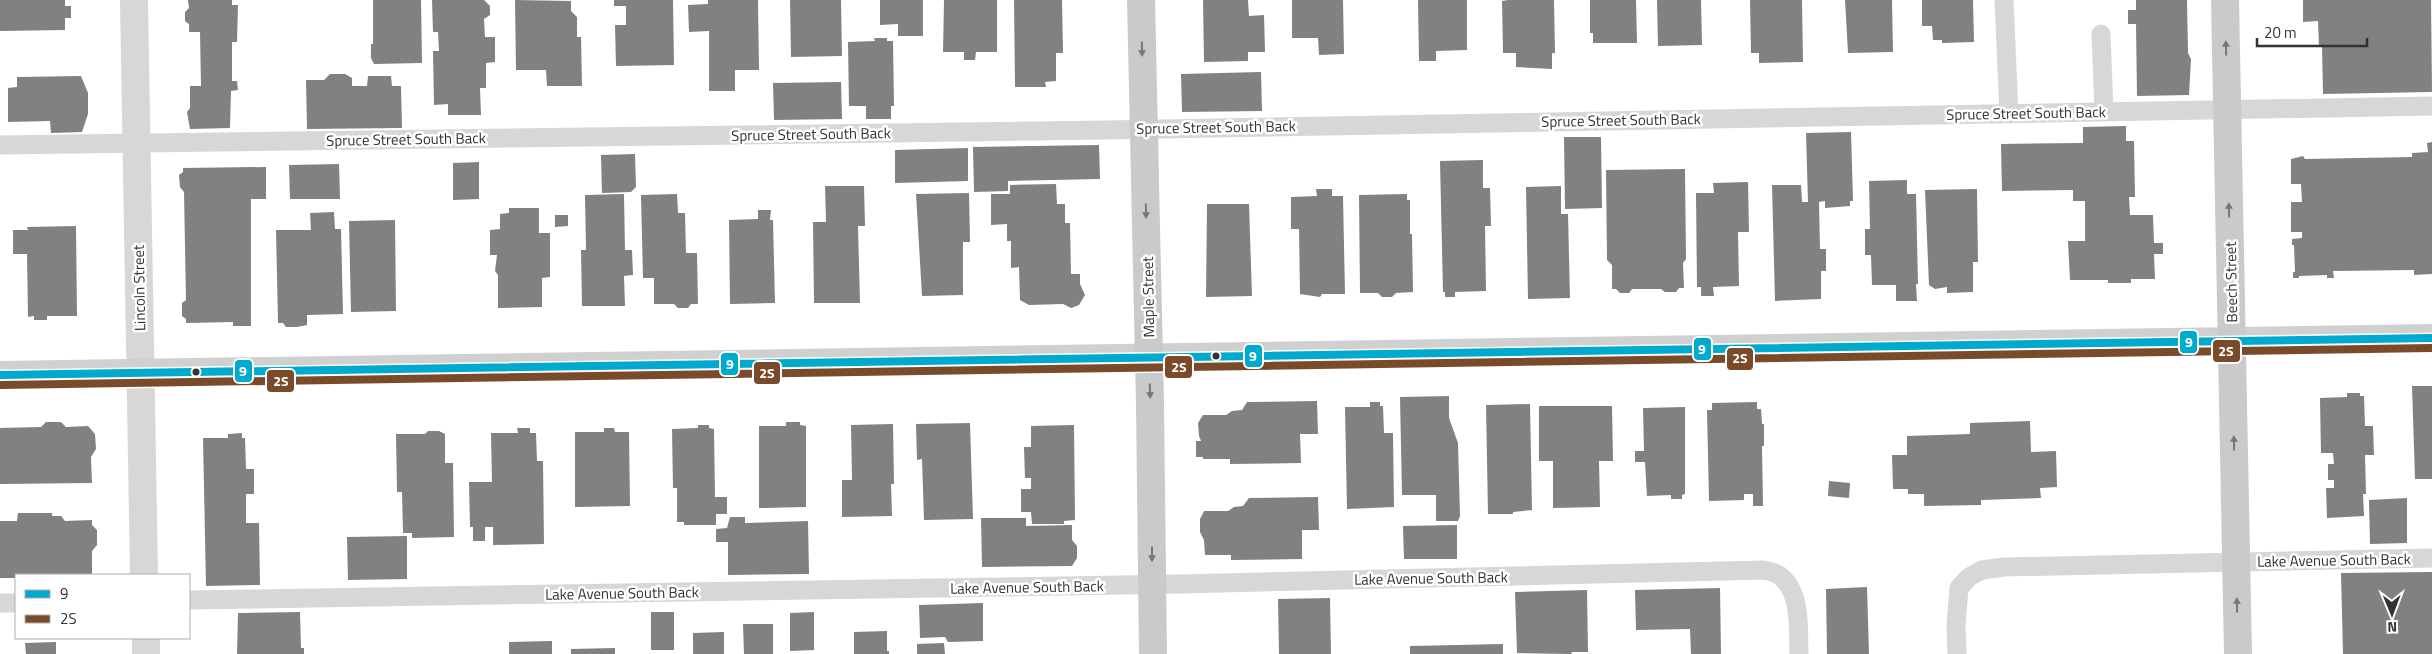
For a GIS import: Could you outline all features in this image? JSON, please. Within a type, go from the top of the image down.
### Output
[{"type":"main road","name":"Maple Street","points":[[1141,0],[1153,654]]},
{"type":"main road","name":"Beech Street","points":[[2225,0],[2238,654]]},
{"type":"street","name":"Lincoln Street","points":[[134,0],[144,574]]},
{"type":"street","points":[[0,375],[1149,356],[2432,338]]},
{"type":"street","points":[[146,639],[146,654]]},
{"type":"lane","points":[[2004,0],[2009,114]]},
{"type":"lane","points":[[2101,34],[2104,111]]},
{"type":"lane","name":"Spruce Street South Back","points":[[0,145],[1144,129],[2432,106]]},
{"type":"lane","name":"Lake Avenue South Back","points":[[1957,654],[1956,625],[1960,588],[1969,577],[1982,570],[2004,567],[2432,558]]},
{"type":"lane","name":"Lake Avenue South Back","points":[[190,600],[1152,584],[1764,570],[1779,575],[1791,589],[1798,612],[1800,654]]},
{"type":"lane","points":[[0,603],[15,603]]},
{"type":"building","points":[[0,0],[65,0],[65,6],[71,6],[71,18],[65,18],[65,30],[0,31]]},
{"type":"building","points":[[188,0],[232,0],[232,5],[238,5],[237,42],[232,42],[232,81],[237,81],[238,90],[231,91],[230,128],[190,129],[187,112],[190,108],[190,86],[201,86],[200,32],[189,32],[189,24],[185,21],[185,12],[189,8]]},
{"type":"building","points":[[373,0],[421,0],[422,63],[374,64],[371,58],[371,44],[373,44]]},
{"type":"building","points":[[432,0],[484,0],[490,6],[490,15],[484,19],[485,37],[495,37],[495,62],[486,63],[486,88],[480,88],[481,115],[448,115],[448,104],[434,105],[433,51],[439,51],[438,32],[433,32]]},
{"type":"building","points":[[515,0],[571,1],[571,11],[577,17],[577,37],[581,37],[582,86],[547,86],[546,70],[516,70]]},
{"type":"building","points":[[614,0],[673,0],[674,65],[616,66],[615,25],[626,25],[626,6],[614,6]]},
{"type":"building","points":[[708,0],[758,0],[759,70],[735,70],[735,91],[709,91],[709,31],[689,32],[688,5],[708,4]]},
{"type":"building","points":[[790,0],[841,0],[842,56],[791,57]]},
{"type":"building","points":[[880,0],[923,0],[923,36],[898,36],[898,24],[880,25]]},
{"type":"building","points":[[944,0],[997,0],[997,52],[976,52],[975,60],[964,60],[964,52],[943,52]]},
{"type":"building","points":[[1014,0],[1062,0],[1063,53],[1056,53],[1056,81],[1045,82],[1046,87],[1015,87]]},
{"type":"building","points":[[1203,0],[1248,0],[1249,16],[1264,15],[1265,52],[1248,52],[1248,61],[1204,62]]},
{"type":"building","points":[[1292,0],[1343,0],[1344,54],[1319,55],[1318,38],[1292,38]]},
{"type":"building","points":[[1418,0],[1467,0],[1467,50],[1436,51],[1436,61],[1419,61]]},
{"type":"building","points":[[1554,0],[1555,53],[1552,53],[1552,69],[1516,67],[1516,53],[1503,53],[1502,1]]},
{"type":"building","points":[[1590,0],[1636,0],[1637,43],[1593,43],[1593,33],[1590,33]]},
{"type":"building","points":[[1657,0],[1701,0],[1702,45],[1658,46]]},
{"type":"building","points":[[1750,0],[1802,0],[1803,62],[1759,63],[1759,53],[1751,53]]},
{"type":"building","points":[[1845,0],[1892,0],[1893,52],[1848,53]]},
{"type":"building","points":[[1922,0],[1973,0],[1974,42],[1942,43],[1942,40],[1933,40],[1932,26],[1922,26]]},
{"type":"building","points":[[2136,0],[2187,0],[2188,53],[2191,59],[2189,95],[2137,96],[2136,24],[2128,24],[2128,10],[2136,10]]},
{"type":"building","points":[[2303,0],[2431,0],[2432,92],[2323,94],[2322,46],[2319,46],[2318,21],[2303,22]]},
{"type":"building","points":[[874,38],[887,38],[887,41],[893,41],[894,106],[891,106],[891,119],[866,119],[866,106],[849,106],[848,42],[875,41]]},
{"type":"building","points":[[1261,72],[1262,111],[1182,112],[1181,74]]},
{"type":"building","points":[[330,74],[345,74],[352,78],[352,86],[367,86],[368,76],[391,76],[392,86],[401,86],[402,128],[307,129],[306,80],[324,80]]},
{"type":"building","points":[[81,76],[88,93],[88,114],[82,132],[51,133],[50,121],[8,122],[8,88],[17,87],[17,77]]},
{"type":"building","points":[[841,82],[842,119],[774,120],[773,83]]},
{"type":"building","points":[[2126,126],[2126,141],[2134,141],[2135,197],[2129,197],[2130,215],[2153,215],[2154,243],[2163,243],[2163,254],[2154,254],[2155,279],[2131,279],[2131,283],[2108,283],[2108,280],[2070,280],[2068,241],[2085,241],[2085,201],[2073,201],[2073,190],[2002,191],[2001,144],[2083,143],[2083,127]]},
{"type":"building","points":[[1851,132],[1853,201],[1850,201],[1850,206],[1825,208],[1825,201],[1819,202],[1820,249],[1826,249],[1826,271],[1821,271],[1821,299],[1775,301],[1772,185],[1801,185],[1802,202],[1808,202],[1806,133]]},
{"type":"building","points":[[1564,137],[1601,137],[1602,208],[1565,209]]},
{"type":"building","points":[[2432,142],[2432,274],[2414,275],[2414,270],[2333,271],[2334,278],[2327,278],[2327,275],[2293,278],[2293,272],[2295,272],[2292,239],[2302,238],[2302,232],[2291,232],[2291,202],[2302,202],[2301,184],[2291,184],[2291,159],[2303,156],[2305,159],[2412,157],[2412,153],[2428,152],[2427,143]]},
{"type":"building","points":[[1099,145],[1100,179],[1008,181],[1008,191],[974,192],[973,147]]},
{"type":"building","points":[[968,148],[968,181],[895,183],[895,150]]},
{"type":"building","points":[[635,154],[636,187],[631,192],[602,193],[601,155]]},
{"type":"building","points":[[1483,160],[1483,188],[1490,188],[1491,226],[1485,226],[1486,291],[1455,292],[1455,297],[1445,297],[1445,292],[1443,292],[1440,161]]},
{"type":"building","points":[[479,162],[479,199],[453,200],[453,163]]},
{"type":"building","points":[[339,164],[340,199],[290,199],[289,165]]},
{"type":"building","points":[[266,167],[266,199],[251,199],[251,326],[233,326],[233,322],[186,323],[186,319],[182,316],[182,303],[186,300],[184,192],[180,187],[179,175],[183,172],[183,168]]},
{"type":"building","points":[[1685,169],[1686,259],[1683,263],[1684,288],[1679,288],[1676,292],[1665,292],[1661,289],[1632,289],[1629,293],[1620,293],[1616,289],[1612,289],[1612,265],[1607,260],[1606,170]]},
{"type":"building","points":[[1907,180],[1907,194],[1916,194],[1917,301],[1896,301],[1896,285],[1872,285],[1871,255],[1865,255],[1865,229],[1870,229],[1869,181]]},
{"type":"building","points":[[1748,182],[1749,232],[1738,232],[1739,286],[1713,287],[1714,296],[1701,296],[1701,287],[1697,287],[1696,193],[1714,193],[1713,183]]},
{"type":"building","points":[[1056,184],[1057,204],[1065,204],[1065,223],[1070,223],[1071,274],[1080,274],[1080,284],[1085,295],[1079,305],[1071,308],[1063,304],[1029,305],[1020,300],[1019,267],[1011,268],[1011,241],[1007,241],[1007,224],[991,225],[991,194],[1010,194],[1010,185]]},
{"type":"building","points":[[825,186],[864,186],[865,226],[858,226],[860,303],[814,303],[813,222],[826,222]]},
{"type":"building","points":[[1561,186],[1561,214],[1568,214],[1570,298],[1528,299],[1526,187]]},
{"type":"building","points":[[1316,189],[1332,189],[1332,196],[1343,196],[1345,294],[1322,294],[1320,297],[1300,294],[1299,229],[1291,229],[1291,197],[1317,196]]},
{"type":"building","points":[[1977,189],[1978,262],[1973,262],[1973,292],[1947,293],[1947,287],[1935,289],[1929,285],[1925,190]]},
{"type":"building","points":[[969,193],[970,242],[963,242],[963,295],[922,296],[916,194]]},
{"type":"building","points":[[624,194],[625,250],[632,250],[633,275],[624,276],[625,306],[582,306],[581,250],[586,250],[585,195]]},
{"type":"building","points":[[677,194],[678,213],[685,213],[686,253],[697,253],[698,304],[691,304],[688,308],[678,308],[674,304],[654,304],[654,278],[643,278],[641,195]]},
{"type":"building","points":[[1407,194],[1407,200],[1410,200],[1413,292],[1396,293],[1392,297],[1382,297],[1378,293],[1360,293],[1359,195]]},
{"type":"building","points":[[1207,204],[1249,204],[1252,296],[1206,297]]},
{"type":"building","points":[[509,208],[539,208],[539,233],[550,233],[550,277],[542,278],[542,307],[498,308],[498,275],[495,271],[497,255],[490,255],[490,230],[500,229],[500,214],[509,213]]},
{"type":"building","points":[[758,210],[771,210],[770,220],[773,220],[775,303],[730,304],[729,220],[758,219]]},
{"type":"building","points":[[334,212],[335,229],[341,229],[343,314],[307,315],[307,325],[286,327],[283,323],[278,323],[276,230],[311,230],[310,213]]},
{"type":"building","points":[[555,215],[568,215],[568,226],[555,227]]},
{"type":"building","points":[[395,220],[396,311],[351,312],[349,221]]},
{"type":"building","points":[[76,226],[77,316],[47,316],[47,320],[34,320],[34,316],[28,317],[27,254],[13,254],[13,230],[28,230],[27,227]]},
{"type":"building","points":[[2412,386],[2432,386],[2432,479],[2415,479]]},
{"type":"building","points":[[2347,393],[2360,393],[2360,396],[2364,396],[2365,426],[2373,426],[2374,455],[2365,455],[2366,494],[2363,494],[2364,516],[2327,518],[2326,488],[2334,488],[2334,480],[2328,480],[2328,464],[2334,464],[2333,453],[2321,453],[2320,398],[2347,397]]},
{"type":"building","points":[[1449,396],[1449,418],[1458,443],[1460,516],[1458,521],[1436,521],[1436,495],[1402,495],[1400,397]]},
{"type":"building","points":[[1317,401],[1318,434],[1300,434],[1301,463],[1230,464],[1230,459],[1203,459],[1203,457],[1196,457],[1196,441],[1201,441],[1198,423],[1203,415],[1226,415],[1232,411],[1242,410],[1247,402]]},
{"type":"building","points":[[1370,402],[1380,402],[1380,406],[1383,406],[1384,433],[1393,433],[1394,507],[1347,509],[1345,407],[1370,407]]},
{"type":"building","points":[[1757,402],[1757,409],[1761,409],[1762,424],[1764,424],[1764,446],[1762,446],[1763,506],[1753,506],[1753,494],[1744,494],[1744,500],[1709,501],[1707,410],[1712,410],[1712,403]]},
{"type":"building","points":[[1530,404],[1532,510],[1513,512],[1513,514],[1488,514],[1486,405]]},
{"type":"building","points":[[1539,406],[1612,406],[1613,461],[1599,461],[1600,507],[1553,508],[1553,461],[1539,461]]},
{"type":"building","points":[[1685,407],[1685,494],[1682,495],[1682,499],[1671,499],[1671,495],[1647,496],[1645,462],[1635,462],[1635,451],[1644,451],[1643,408]]},
{"type":"building","points":[[2030,421],[2031,452],[2056,451],[2057,487],[2040,488],[2041,498],[1981,500],[1981,505],[1924,506],[1924,494],[1908,494],[1908,489],[1893,489],[1892,455],[1907,455],[1907,436],[1970,434],[1970,423]]},
{"type":"building","points":[[46,422],[61,422],[66,427],[88,426],[95,434],[96,449],[91,457],[92,483],[0,484],[0,428],[41,427]]},
{"type":"building","points":[[786,422],[800,422],[800,425],[806,426],[806,507],[759,508],[759,426],[786,426]]},
{"type":"building","points":[[970,423],[973,519],[924,520],[922,459],[917,460],[916,424]]},
{"type":"building","points":[[893,424],[894,484],[891,484],[892,516],[842,517],[842,480],[852,480],[851,425]]},
{"type":"building","points":[[698,425],[709,425],[709,428],[714,429],[715,497],[727,497],[727,514],[716,514],[716,525],[684,525],[684,522],[677,522],[677,488],[673,488],[672,429],[698,428]]},
{"type":"building","points":[[1074,425],[1075,520],[1064,521],[1064,524],[1032,524],[1031,512],[1021,512],[1021,489],[1031,489],[1031,478],[1025,478],[1024,447],[1031,447],[1031,426]]},
{"type":"building","points":[[517,428],[530,428],[530,433],[536,433],[537,461],[543,461],[544,544],[493,545],[493,527],[485,527],[485,541],[473,541],[473,527],[470,527],[469,482],[492,482],[491,433],[518,433]]},
{"type":"building","points":[[604,428],[614,428],[615,432],[629,432],[630,506],[575,507],[575,432],[604,432]]},
{"type":"building","points":[[428,431],[439,431],[445,434],[445,463],[453,463],[454,537],[412,538],[412,533],[403,533],[402,492],[397,492],[396,434],[425,434]]},
{"type":"building","points":[[242,433],[242,438],[245,438],[246,469],[254,469],[254,494],[246,494],[246,523],[259,523],[260,585],[206,586],[203,438],[228,438],[228,434]]},
{"type":"building","points":[[1829,481],[1850,483],[1849,498],[1828,496]]},
{"type":"building","points":[[1318,497],[1319,530],[1302,530],[1302,559],[1231,560],[1231,555],[1205,555],[1204,540],[1200,532],[1200,519],[1204,511],[1228,511],[1234,507],[1243,506],[1249,498]]},
{"type":"building","points":[[2407,498],[2407,543],[2370,544],[2369,500]]},
{"type":"building","points":[[18,513],[52,513],[52,516],[61,516],[65,521],[92,520],[92,525],[97,530],[97,545],[92,551],[92,574],[15,574],[15,578],[0,578],[0,521],[17,521]]},
{"type":"building","points":[[730,517],[745,517],[745,523],[808,521],[809,574],[728,575],[728,542],[716,542],[716,529],[727,528]]},
{"type":"building","points":[[981,518],[1026,518],[1026,526],[1072,525],[1072,540],[1077,546],[1077,558],[1072,566],[982,567]]},
{"type":"building","points":[[1457,525],[1457,559],[1404,559],[1403,526]]},
{"type":"building","points":[[407,536],[407,579],[348,580],[347,537]]},
{"type":"building","points":[[2432,572],[2432,654],[2343,654],[2341,573]]},
{"type":"building","points":[[1867,587],[1869,654],[1827,654],[1826,589]]},
{"type":"building","points":[[1720,588],[1721,654],[1691,654],[1690,629],[1636,630],[1635,590]]},
{"type":"building","points":[[1587,590],[1588,652],[1572,652],[1571,654],[1517,653],[1515,592]]},
{"type":"building","points":[[1330,598],[1331,654],[1279,654],[1278,599]]},
{"type":"building","points":[[983,603],[983,641],[948,642],[945,637],[920,638],[919,605]]},
{"type":"building","points":[[300,612],[301,648],[304,648],[304,654],[237,654],[238,613]]},
{"type":"building","points":[[651,612],[674,612],[674,650],[651,650]]},
{"type":"building","points":[[814,612],[814,650],[790,651],[790,613]]},
{"type":"building","points":[[743,624],[773,624],[773,654],[744,654]]},
{"type":"building","points":[[887,631],[887,651],[889,651],[889,654],[854,654],[854,632]]},
{"type":"building","points":[[724,632],[724,654],[693,654],[693,633]]},
{"type":"building","points":[[552,641],[552,654],[509,654],[509,642]]},
{"type":"building","points":[[56,642],[56,654],[26,654],[25,643]]},
{"type":"building","points":[[944,643],[945,654],[917,654],[917,644]]},
{"type":"building","points":[[1503,644],[1503,654],[1410,654],[1410,646]]},
{"type":"building","points":[[615,648],[615,654],[571,654],[571,649]]},
{"type":"transit line","name":"9","points":[[0,375],[2432,338]]},
{"type":"transit line","name":"2S","points":[[0,385],[2432,348]]}]
